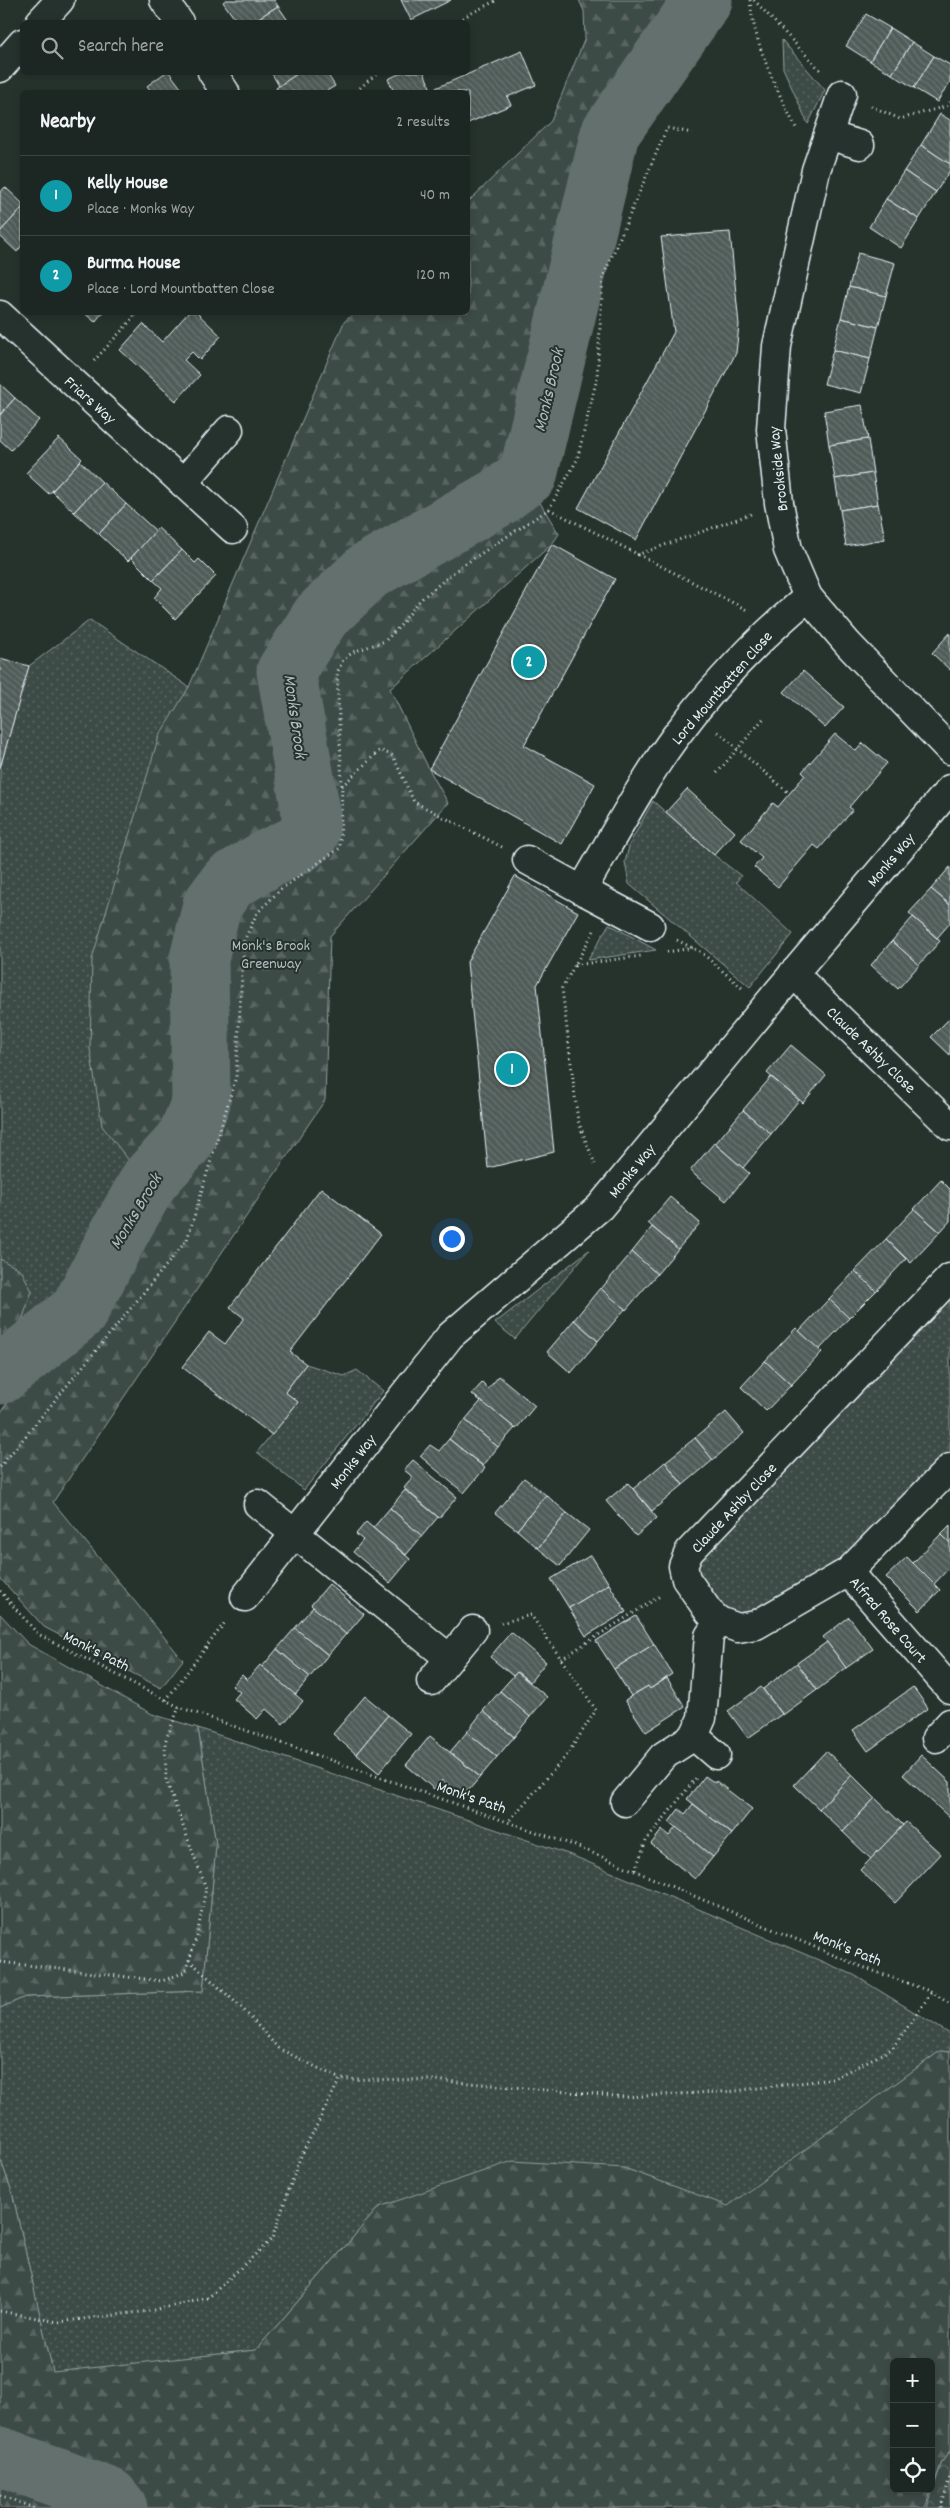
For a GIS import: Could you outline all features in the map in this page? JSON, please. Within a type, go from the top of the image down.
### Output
[{"type":"street","points":[[42,20],[60,0]]},
{"type":"street","points":[[164,0],[178,20]]},
{"type":"street","points":[[0,68],[20,44]]},
{"type":"street","points":[[214,75],[224,90]]},
{"type":"street","name":"Brookside Way","points":[[842,94],[816,170],[777,346],[771,429],[779,503],[788,550],[808,597],[848,644],[950,750]]},
{"type":"street","points":[[828,134],[860,145]]},
{"type":"street","name":"Friars Way","points":[[0,314],[233,529]]},
{"type":"street","points":[[183,483],[229,430]]},
{"type":"street","name":"Lord Mountbatten Close","points":[[582,890],[656,765],[695,713],[775,624],[808,597]]},
{"type":"street","name":"Monks Way","points":[[245,1597],[450,1336],[600,1207],[950,789]]},
{"type":"street","points":[[527,860],[650,926]]},
{"type":"street","name":"Claude Ashby Close","points":[[794,973],[950,1126]]},
{"type":"street","name":"Claude Ashby Close","points":[[686,1579],[683,1566],[689,1552],[950,1278]]},
{"type":"street","points":[[686,1579],[709,1612],[719,1621],[738,1628],[756,1625],[848,1572],[950,1468]]},
{"type":"street","points":[[258,1504],[449,1658]]},
{"type":"street","name":"Alfred Rose Court","points":[[848,1572],[950,1689]]},
{"type":"street","points":[[624,1802],[663,1756],[694,1736],[702,1718],[709,1636],[719,1621]]},
{"type":"street","points":[[430,1681],[473,1630]]},
{"type":"street","points":[[694,1736],[716,1754]]},
{"type":"path","points":[[462,20],[497,0]]},
{"type":"path","points":[[750,0],[752,24],[781,98],[816,170]]},
{"type":"path","points":[[754,0],[842,94],[900,119],[948,106],[950,102]]},
{"type":"path","points":[[362,90],[360,88],[375,75]]},
{"type":"path","points":[[0,1467],[187,1240],[236,1077],[244,941],[258,913],[281,889],[340,848],[342,786],[337,673],[343,660],[353,652],[385,641],[400,626],[420,600],[459,568],[549,509],[578,460],[597,378],[603,277],[667,128],[692,132]]},
{"type":"path","points":[[73,383],[134,315]]},
{"type":"path","points":[[636,555],[779,503]]},
{"type":"path","points":[[549,509],[636,555],[775,624]]},
{"type":"path","points":[[695,713],[790,794]]},
{"type":"path","points":[[717,773],[764,718]]},
{"type":"path","points":[[342,786],[380,750],[393,756],[414,802],[527,860]]},
{"type":"path","points":[[609,904],[562,988],[578,1122],[609,1197]]},
{"type":"path","points":[[650,926],[702,953],[765,1008]]},
{"type":"path","points":[[664,953],[693,948]]},
{"type":"path","points":[[575,965],[644,956]]},
{"type":"path","points":[[561,1659],[686,1579]]},
{"type":"path","name":"Monk's Path","points":[[0,1591],[38,1634],[179,1707],[576,1846],[857,1965],[932,1992],[950,2004]]},
{"type":"path","points":[[166,1700],[245,1597]]},
{"type":"path","points":[[473,1630],[531,1615],[596,1710],[567,1755],[508,1822]]},
{"type":"path","points":[[0,1962],[162,1981],[185,1972],[197,1936],[206,1888],[166,1780],[165,1742],[179,1707]]},
{"type":"path","points":[[634,1870],[646,1841],[716,1754]]},
{"type":"path","points":[[189,1960],[243,2009],[278,2048],[340,2079],[435,2080],[626,2096],[736,2091],[832,2079],[892,2049],[932,1992]]},
{"type":"path","points":[[0,2311],[58,2322],[149,2311],[208,2298],[272,2239],[300,2158],[340,2079]]},
{"type":"path","points":[[941,2508],[950,2477]]},
{"type":"path","points":[[0,2494],[34,2508]]},
{"type":"green space","points":[[579,0],[670,0],[642,53],[594,119],[505,464],[490,482],[450,502],[360,564],[321,600],[297,633],[277,669],[285,762],[299,824],[291,834],[209,873],[194,895],[182,959],[181,1097],[167,1135],[134,1167],[102,1126],[90,1049],[92,959],[159,736],[189,687],[344,322],[352,315],[470,315],[470,200],[551,121],[585,38],[584,11]]},
{"type":"green space","points":[[782,40],[825,90],[808,124],[783,68]]},
{"type":"green space","name":"Monk's Brook Greenway","points":[[533,491],[559,534],[552,544],[390,689],[429,769],[448,803],[330,936],[325,1100],[53,1502],[183,1660],[161,1688],[44,1627],[0,1578],[0,1414],[14,1392],[98,1321],[165,1194],[199,1148],[216,1105],[219,1078],[220,999],[218,979],[212,966],[213,944],[218,925],[242,892],[279,866],[300,858],[313,848],[326,830],[322,778],[307,716],[314,685],[327,654],[344,623],[365,600],[418,561]]},
{"type":"green space","points":[[90,620],[189,687],[299,824],[291,834],[209,873],[194,895],[182,959],[181,1097],[167,1135],[134,1167],[67,1302],[16,1338],[0,1355],[0,768],[29,666]]},
{"type":"green space","points":[[653,801],[714,855],[741,876],[736,882],[793,934],[750,987],[629,884],[625,862],[630,843]]},
{"type":"green space","points":[[609,924],[656,950],[588,960]]},
{"type":"green space","points":[[589,1250],[515,1339],[495,1323]]},
{"type":"green space","points":[[0,1259],[21,1270],[32,1291],[16,1338],[0,1355]]},
{"type":"green space","points":[[950,1290],[950,1454],[859,1550],[753,1617],[725,1614],[694,1576],[701,1555]]},
{"type":"green space","points":[[306,1364],[344,1376],[357,1370],[383,1391],[304,1490],[257,1452],[298,1402],[285,1392]]},
{"type":"green space","points":[[0,1614],[28,1644],[152,1714],[198,1728],[216,1845],[203,1991],[25,1997],[0,2008]]},
{"type":"green space","points":[[198,1728],[571,1855],[854,1975],[950,2034],[950,2052],[940,2051],[728,2207],[624,2168],[379,2207],[256,2350],[53,2373],[12,2192],[0,2158],[0,2008],[25,1997],[203,1991],[216,1845]]},
{"type":"green space","points":[[940,2051],[950,2052],[950,2451],[942,2462],[935,2481],[935,2358],[890,2358],[890,2493],[931,2493],[925,2508],[0,2508],[0,2158],[12,2192],[53,2372],[256,2350],[379,2207],[513,2161],[624,2168],[728,2206]]},
{"type":"green space","points":[[950,2451],[950,2508],[927,2508],[932,2493],[935,2493],[935,2483],[942,2462]]},
{"type":"building","points":[[226,0],[274,0],[278,6],[255,20],[236,20],[223,2]]},
{"type":"building","points":[[401,0],[451,0],[411,20]]},
{"type":"building","points":[[278,6],[288,20],[255,20]]},
{"type":"building","points":[[866,14],[890,28],[870,61],[846,46]]},
{"type":"building","points":[[890,28],[912,42],[892,74],[870,61]]},
{"type":"building","points":[[912,42],[934,56],[914,88],[892,74]]},
{"type":"building","points":[[522,51],[536,85],[507,97],[511,105],[470,122],[470,90],[431,90],[470,75],[470,73]]},
{"type":"building","points":[[934,56],[950,65],[950,82],[937,102],[914,88]]},
{"type":"building","points":[[162,75],[171,75],[182,90],[150,90],[147,86]]},
{"type":"building","points":[[273,75],[296,75],[279,86]]},
{"type":"building","points":[[296,75],[328,75],[335,86],[328,90],[278,90],[276,88]]},
{"type":"building","points":[[397,75],[425,75],[431,90],[393,90],[388,79]]},
{"type":"building","points":[[940,114],[950,120],[950,164],[921,145]]},
{"type":"building","points":[[921,145],[950,164],[950,170],[936,192],[904,171]]},
{"type":"building","points":[[904,171],[936,192],[919,219],[886,199]]},
{"type":"building","points":[[5,187],[20,201],[20,210],[0,232],[0,193]]},
{"type":"building","points":[[886,199],[919,219],[901,248],[869,227]]},
{"type":"building","points":[[20,210],[20,248],[17,252],[0,236],[0,232]]},
{"type":"building","points":[[730,232],[739,325],[736,353],[636,540],[578,508],[674,332],[661,237]]},
{"type":"building","points":[[858,253],[895,263],[886,296],[849,287]]},
{"type":"building","points":[[849,287],[886,296],[878,327],[841,318]]},
{"type":"building","points":[[87,315],[101,315],[95,322]]},
{"type":"building","points":[[186,315],[199,315],[221,336],[200,360],[192,352],[184,360],[200,375],[176,401],[120,350],[143,324],[162,342]]},
{"type":"building","points":[[841,318],[878,327],[870,359],[833,350]]},
{"type":"building","points":[[833,350],[870,359],[861,393],[824,384]]},
{"type":"building","points":[[0,384],[15,398],[0,415]]},
{"type":"building","points":[[15,398],[39,420],[11,450],[0,440],[0,415]]},
{"type":"building","points":[[862,405],[868,439],[829,445],[824,411]]},
{"type":"building","points":[[59,438],[82,459],[49,494],[26,473]]},
{"type":"building","points":[[868,439],[873,473],[835,479],[829,445]]},
{"type":"building","points":[[80,461],[102,482],[74,512],[52,491]]},
{"type":"building","points":[[873,473],[878,504],[840,510],[835,479]]},
{"type":"building","points":[[102,482],[126,504],[99,534],[74,512]]},
{"type":"building","points":[[126,504],[156,531],[128,561],[99,534]]},
{"type":"building","points":[[878,504],[885,539],[846,546],[840,510]]},
{"type":"building","points":[[158,528],[182,550],[153,580],[131,558]]},
{"type":"building","points":[[552,544],[615,579],[524,745],[595,784],[562,844],[429,769]]},
{"type":"building","points":[[182,550],[195,563],[199,559],[216,576],[175,619],[154,598],[162,588],[153,580]]},
{"type":"building","points":[[950,633],[950,670],[932,653]]},
{"type":"building","points":[[0,658],[29,666],[0,768]]},
{"type":"building","points":[[803,671],[844,707],[825,728],[784,692]]},
{"type":"building","points":[[835,734],[856,751],[863,743],[887,763],[849,807],[853,810],[819,849],[814,845],[778,887],[754,867],[762,858],[741,840],[773,803],[778,807],[805,775],[802,772]]},
{"type":"building","points":[[687,789],[735,832],[714,855],[666,812]]},
{"type":"building","points":[[950,867],[950,905],[931,889]]},
{"type":"building","points":[[515,876],[578,912],[537,985],[554,1152],[488,1168],[467,962]]},
{"type":"building","points":[[931,889],[950,905],[950,923],[937,938],[909,913]]},
{"type":"building","points":[[913,917],[940,941],[919,965],[892,941]]},
{"type":"building","points":[[892,941],[919,965],[898,989],[871,965]]},
{"type":"building","points":[[950,1018],[950,1055],[931,1037]]},
{"type":"building","points":[[791,1045],[826,1075],[803,1103],[767,1073]]},
{"type":"building","points":[[771,1077],[799,1100],[771,1134],[743,1110]]},
{"type":"building","points":[[743,1110],[771,1134],[743,1168],[715,1144]]},
{"type":"building","points":[[714,1143],[749,1173],[726,1201],[690,1171]]},
{"type":"building","points":[[941,1180],[950,1189],[950,1221],[940,1232],[914,1209]]},
{"type":"building","points":[[321,1188],[381,1234],[290,1352],[306,1364],[285,1392],[298,1402],[272,1435],[182,1367],[209,1332],[225,1344],[244,1318],[230,1307]]},
{"type":"building","points":[[670,1197],[700,1223],[678,1249],[648,1223]]},
{"type":"building","points":[[914,1209],[940,1232],[911,1263],[886,1239]]},
{"type":"building","points":[[652,1227],[678,1249],[657,1274],[632,1252]]},
{"type":"building","points":[[886,1239],[906,1259],[876,1291],[855,1271]]},
{"type":"building","points":[[632,1252],[657,1274],[626,1310],[601,1289]]},
{"type":"building","points":[[855,1271],[876,1291],[849,1318],[829,1299]]},
{"type":"building","points":[[600,1288],[625,1309],[598,1341],[574,1320]]},
{"type":"building","points":[[829,1299],[849,1318],[819,1350],[799,1331]]},
{"type":"building","points":[[574,1320],[598,1341],[571,1373],[547,1352]]},
{"type":"building","points":[[796,1328],[822,1352],[791,1385],[765,1361]]},
{"type":"building","points":[[765,1361],[791,1385],[766,1411],[741,1387]]},
{"type":"building","points":[[499,1376],[535,1406],[516,1429],[472,1394],[482,1383],[488,1389]]},
{"type":"building","points":[[481,1401],[515,1428],[498,1447],[465,1420]]},
{"type":"building","points":[[726,1412],[744,1433],[713,1460],[695,1438]]},
{"type":"building","points":[[465,1420],[498,1447],[483,1466],[449,1439]]},
{"type":"building","points":[[695,1438],[713,1460],[683,1485],[665,1462]]},
{"type":"building","points":[[449,1439],[485,1468],[464,1493],[420,1456],[430,1445],[439,1451]]},
{"type":"building","points":[[413,1460],[457,1497],[439,1518],[404,1488],[413,1477],[404,1470]]},
{"type":"building","points":[[665,1462],[683,1485],[652,1511],[633,1489]]},
{"type":"building","points":[[524,1478],[546,1495],[517,1530],[495,1513]]},
{"type":"building","points":[[628,1483],[657,1518],[636,1536],[606,1501]]},
{"type":"building","points":[[405,1490],[438,1517],[422,1536],[390,1508]]},
{"type":"building","points":[[546,1495],[567,1513],[538,1548],[517,1530]]},
{"type":"building","points":[[390,1508],[422,1536],[406,1555],[373,1528]]},
{"type":"building","points":[[567,1513],[589,1530],[560,1566],[538,1548]]},
{"type":"building","points":[[366,1522],[410,1559],[390,1583],[353,1552],[363,1540],[356,1534]]},
{"type":"building","points":[[950,1525],[950,1543],[941,1534]]},
{"type":"building","points":[[941,1534],[950,1543],[950,1567],[934,1584],[913,1563]]},
{"type":"building","points":[[591,1555],[609,1584],[569,1608],[551,1579]]},
{"type":"building","points":[[907,1557],[940,1590],[920,1611],[886,1577]]},
{"type":"building","points":[[329,1584],[364,1614],[346,1635],[311,1605]]},
{"type":"building","points":[[609,1584],[626,1612],[586,1636],[569,1608]]},
{"type":"building","points":[[313,1607],[346,1634],[328,1655],[295,1628]]},
{"type":"building","points":[[636,1616],[654,1644],[614,1669],[596,1641]]},
{"type":"building","points":[[849,1617],[873,1649],[846,1668],[823,1637]]},
{"type":"building","points":[[295,1628],[328,1655],[310,1677],[277,1649]]},
{"type":"building","points":[[511,1632],[546,1662],[530,1682],[517,1672],[513,1676],[490,1657]]},
{"type":"building","points":[[827,1642],[846,1668],[817,1690],[797,1663]]},
{"type":"building","points":[[654,1644],[672,1674],[650,1689],[648,1686],[631,1696],[614,1669]]},
{"type":"building","points":[[277,1649],[310,1677],[295,1695],[262,1667]]},
{"type":"building","points":[[797,1663],[817,1690],[783,1715],[763,1689]]},
{"type":"building","points":[[260,1665],[303,1701],[283,1724],[266,1709],[257,1719],[234,1699],[240,1692],[232,1686],[242,1675],[247,1680]]},
{"type":"building","points":[[517,1672],[547,1697],[530,1717],[500,1691]]},
{"type":"building","points":[[667,1678],[685,1707],[646,1732],[625,1700],[648,1686],[650,1689]]},
{"type":"building","points":[[761,1687],[782,1714],[748,1738],[728,1711]]},
{"type":"building","points":[[913,1687],[928,1708],[868,1751],[853,1730]]},
{"type":"building","points":[[500,1691],[530,1717],[514,1737],[483,1711]]},
{"type":"building","points":[[365,1696],[388,1715],[356,1754],[333,1734]]},
{"type":"building","points":[[483,1711],[514,1737],[497,1757],[467,1732]]},
{"type":"building","points":[[388,1715],[411,1734],[379,1773],[356,1754]]},
{"type":"building","points":[[467,1732],[497,1757],[480,1777],[450,1752]]},
{"type":"building","points":[[430,1736],[480,1777],[463,1797],[442,1780],[434,1789],[406,1765]]},
{"type":"building","points":[[826,1751],[852,1775],[819,1809],[794,1785]]},
{"type":"building","points":[[921,1755],[950,1782],[950,1818],[903,1775]]},
{"type":"building","points":[[852,1775],[875,1798],[843,1832],[819,1809]]},
{"type":"building","points":[[705,1776],[715,1783],[716,1781],[752,1809],[732,1834],[687,1799]]},
{"type":"building","points":[[875,1798],[903,1825],[871,1859],[843,1832]]},
{"type":"building","points":[[693,1804],[732,1834],[713,1857],[669,1822],[679,1809],[685,1814]]},
{"type":"building","points":[[906,1822],[941,1854],[895,1903],[860,1870]]},
{"type":"building","points":[[676,1827],[713,1857],[695,1879],[651,1844],[662,1830],[669,1836]]},
{"type":"waterway","name":"Monks Brook","points":[[0,1375],[79,1311],[150,1179],[185,1141],[201,1102],[199,959],[212,905],[229,882],[267,859],[299,844],[310,833],[311,812],[286,671],[321,616],[368,571],[497,498],[528,475],[610,133],[703,0]]},
{"type":"waterway","points":[[0,2456],[109,2497],[118,2508]]},
{"type":"place","name":"Burma House","points":[[529,662]]},
{"type":"place","name":"Kelly House","points":[[512,1069]]}]
